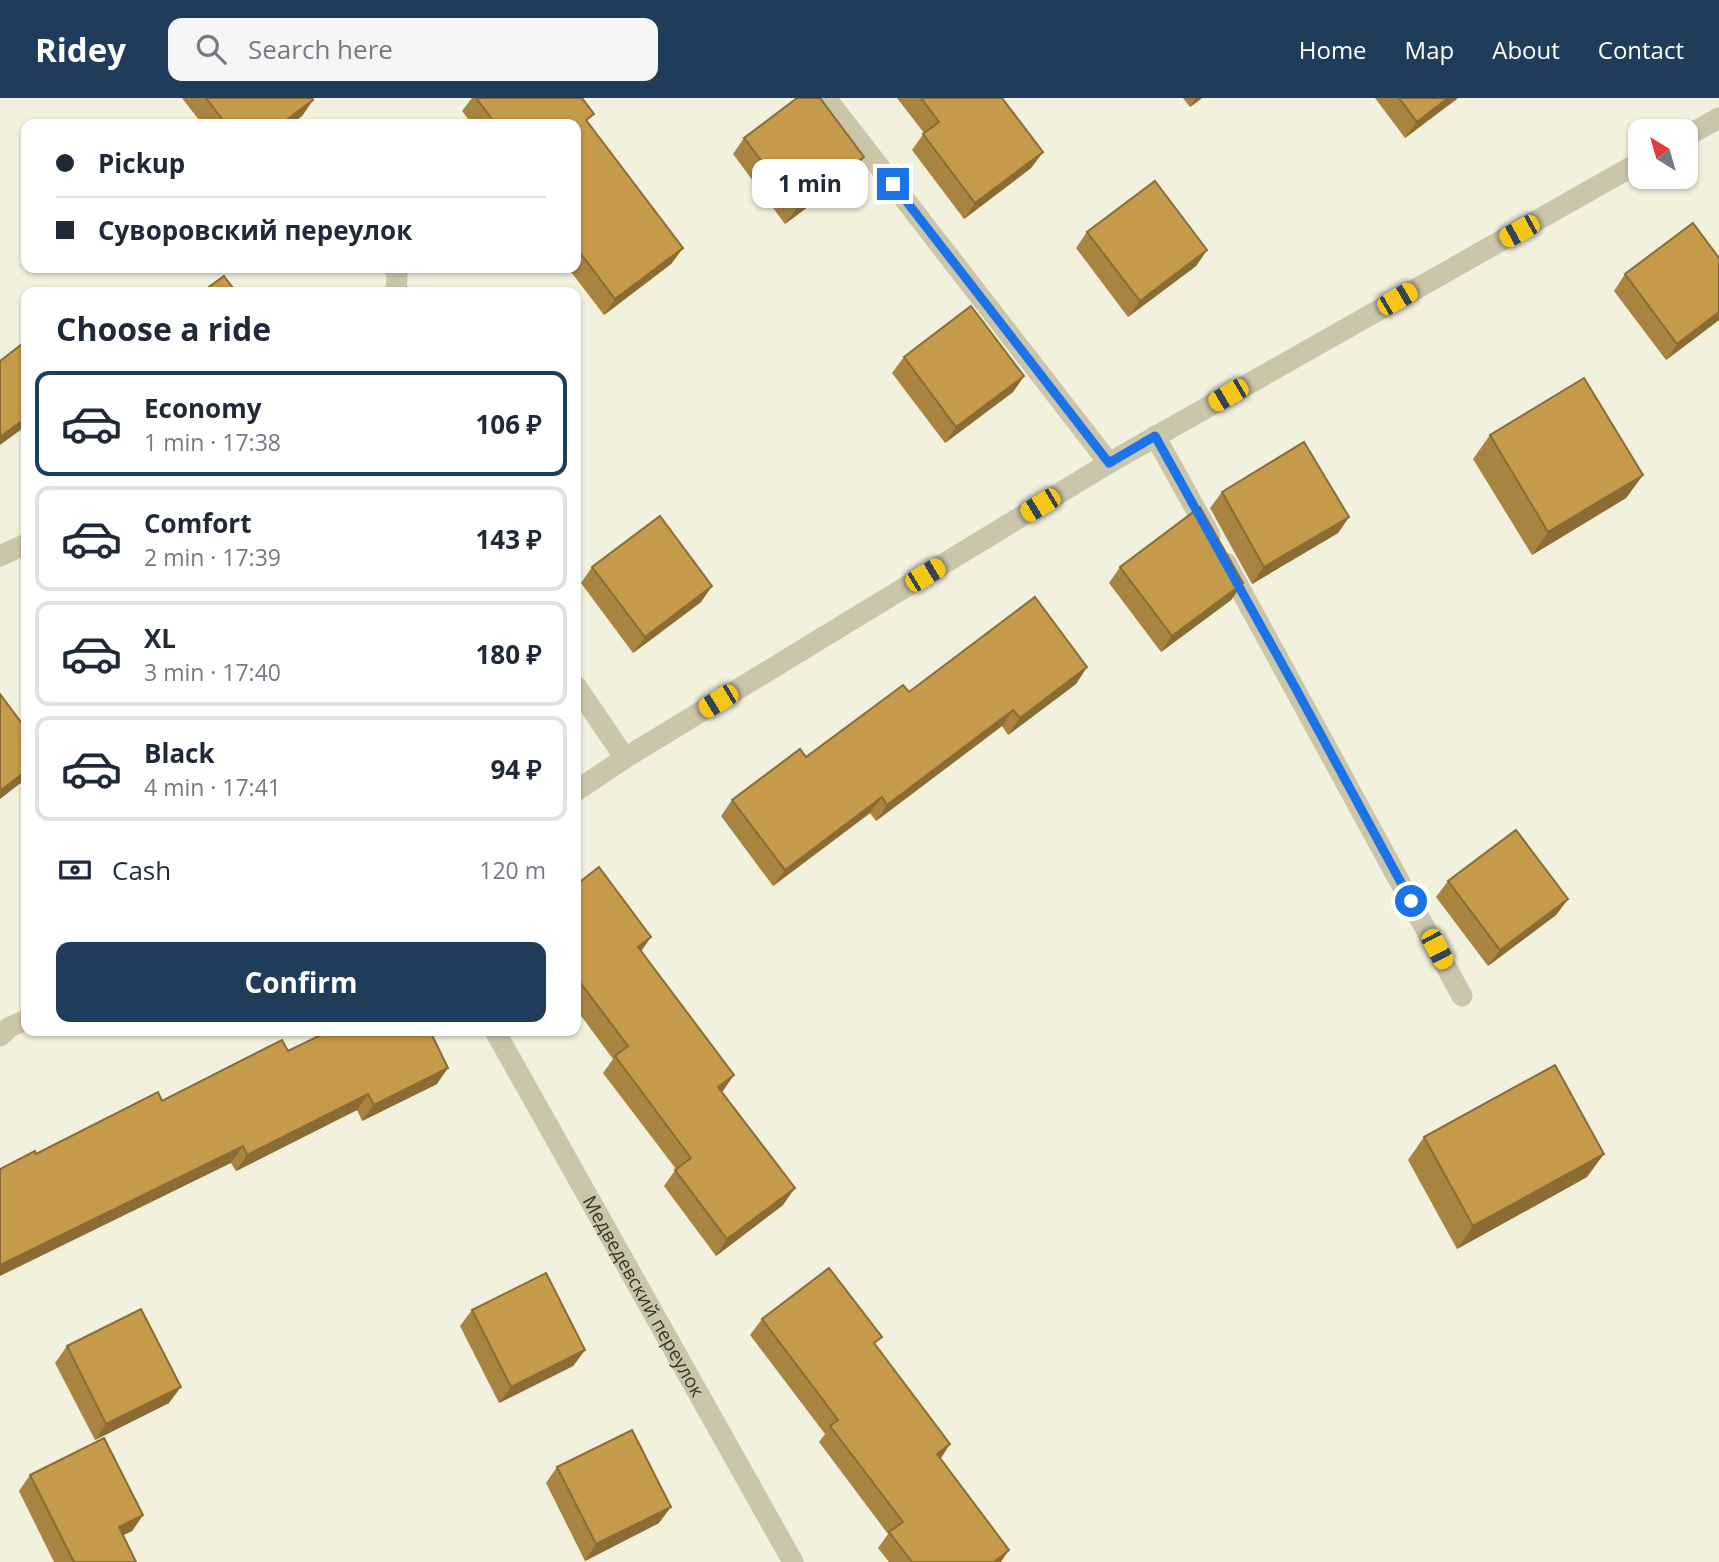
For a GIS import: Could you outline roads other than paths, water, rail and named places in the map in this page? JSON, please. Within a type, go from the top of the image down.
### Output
[{"type":"street","points":[[827,98],[1109,463]]},
{"type":"street","points":[[1698,130],[1719,118]]},
{"type":"street","points":[[581,788],[625,758],[1109,463],[1628,169]]},
{"type":"street","points":[[1155,436],[1462,996]]},
{"type":"street","points":[[0,556],[21,546]]},
{"type":"street","points":[[581,694],[625,758]]},
{"type":"street","name":"Медведевский переулок","points":[[498,1036],[793,1562]]}]
